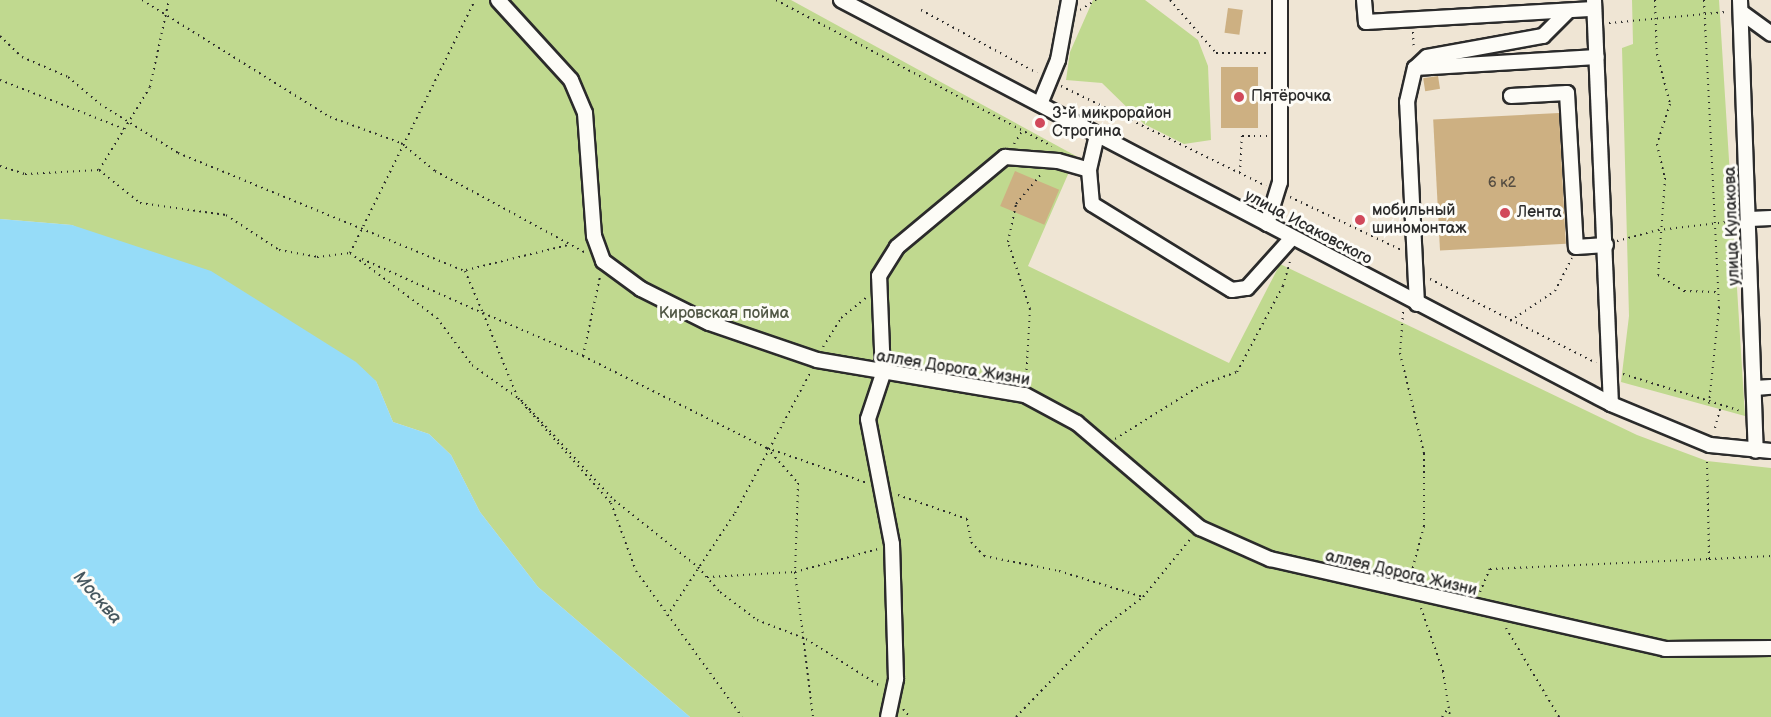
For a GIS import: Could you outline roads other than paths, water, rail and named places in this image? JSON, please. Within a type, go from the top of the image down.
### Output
[{"type":"street","name":"аллея Дорога Жизни","points":[[498,0],[560,66],[585,113],[594,236],[603,261],[641,289],[709,323],[818,360],[883,374],[1025,395],[1105,445],[1200,528],[1270,559],[1411,595],[1665,649],[1771,648]]},
{"type":"street","name":"улица Исаковского","points":[[841,0],[1267,224],[1291,240],[1611,404],[1693,440],[1756,452],[1771,451]]},
{"type":"street","points":[[1040,104],[1058,60],[1069,0]]},
{"type":"street","points":[[1267,224],[1280,182],[1280,0]]},
{"type":"street","points":[[1364,0],[1366,22],[1568,11],[1594,5],[1612,371],[1611,404]]},
{"type":"street","points":[[1740,6],[1771,34]]},
{"type":"street","name":"улица Кулакова","points":[[1740,6],[1750,219],[1756,452]]},
{"type":"street","points":[[1417,304],[1407,102],[1415,68],[1427,57],[1543,36],[1568,11]]},
{"type":"street","points":[[1415,68],[1597,57]]},
{"type":"street","points":[[1511,96],[1567,93],[1576,247],[1606,245]]},
{"type":"street","points":[[1097,135],[1089,170],[1092,204],[1232,290],[1247,288],[1291,240]]},
{"type":"street","points":[[888,717],[894,698],[892,544],[885,490],[868,419],[870,400],[883,374],[879,276],[897,247],[976,177],[1005,157],[1058,161],[1089,170]]},
{"type":"street","points":[[1750,219],[1771,218]]},
{"type":"street","points":[[1755,388],[1771,387]]},
{"type":"water","name":"Москва","points":[[0,219],[72,225],[211,271],[356,362],[376,381],[393,422],[429,434],[451,455],[480,512],[538,587],[690,717],[0,717]]},
{"type":"place","name":"Пятёрочка","points":[[1239,97]]},
{"type":"place","name":"3-й микрорайон Строгина","points":[[1040,123]]},
{"type":"place","name":"Лента","points":[[1505,213]]},
{"type":"place","name":"мобильный шиномонтаж","points":[[1360,220]]},
{"type":"park label","name":"Кировская пойма","points":[[724,314]]}]
